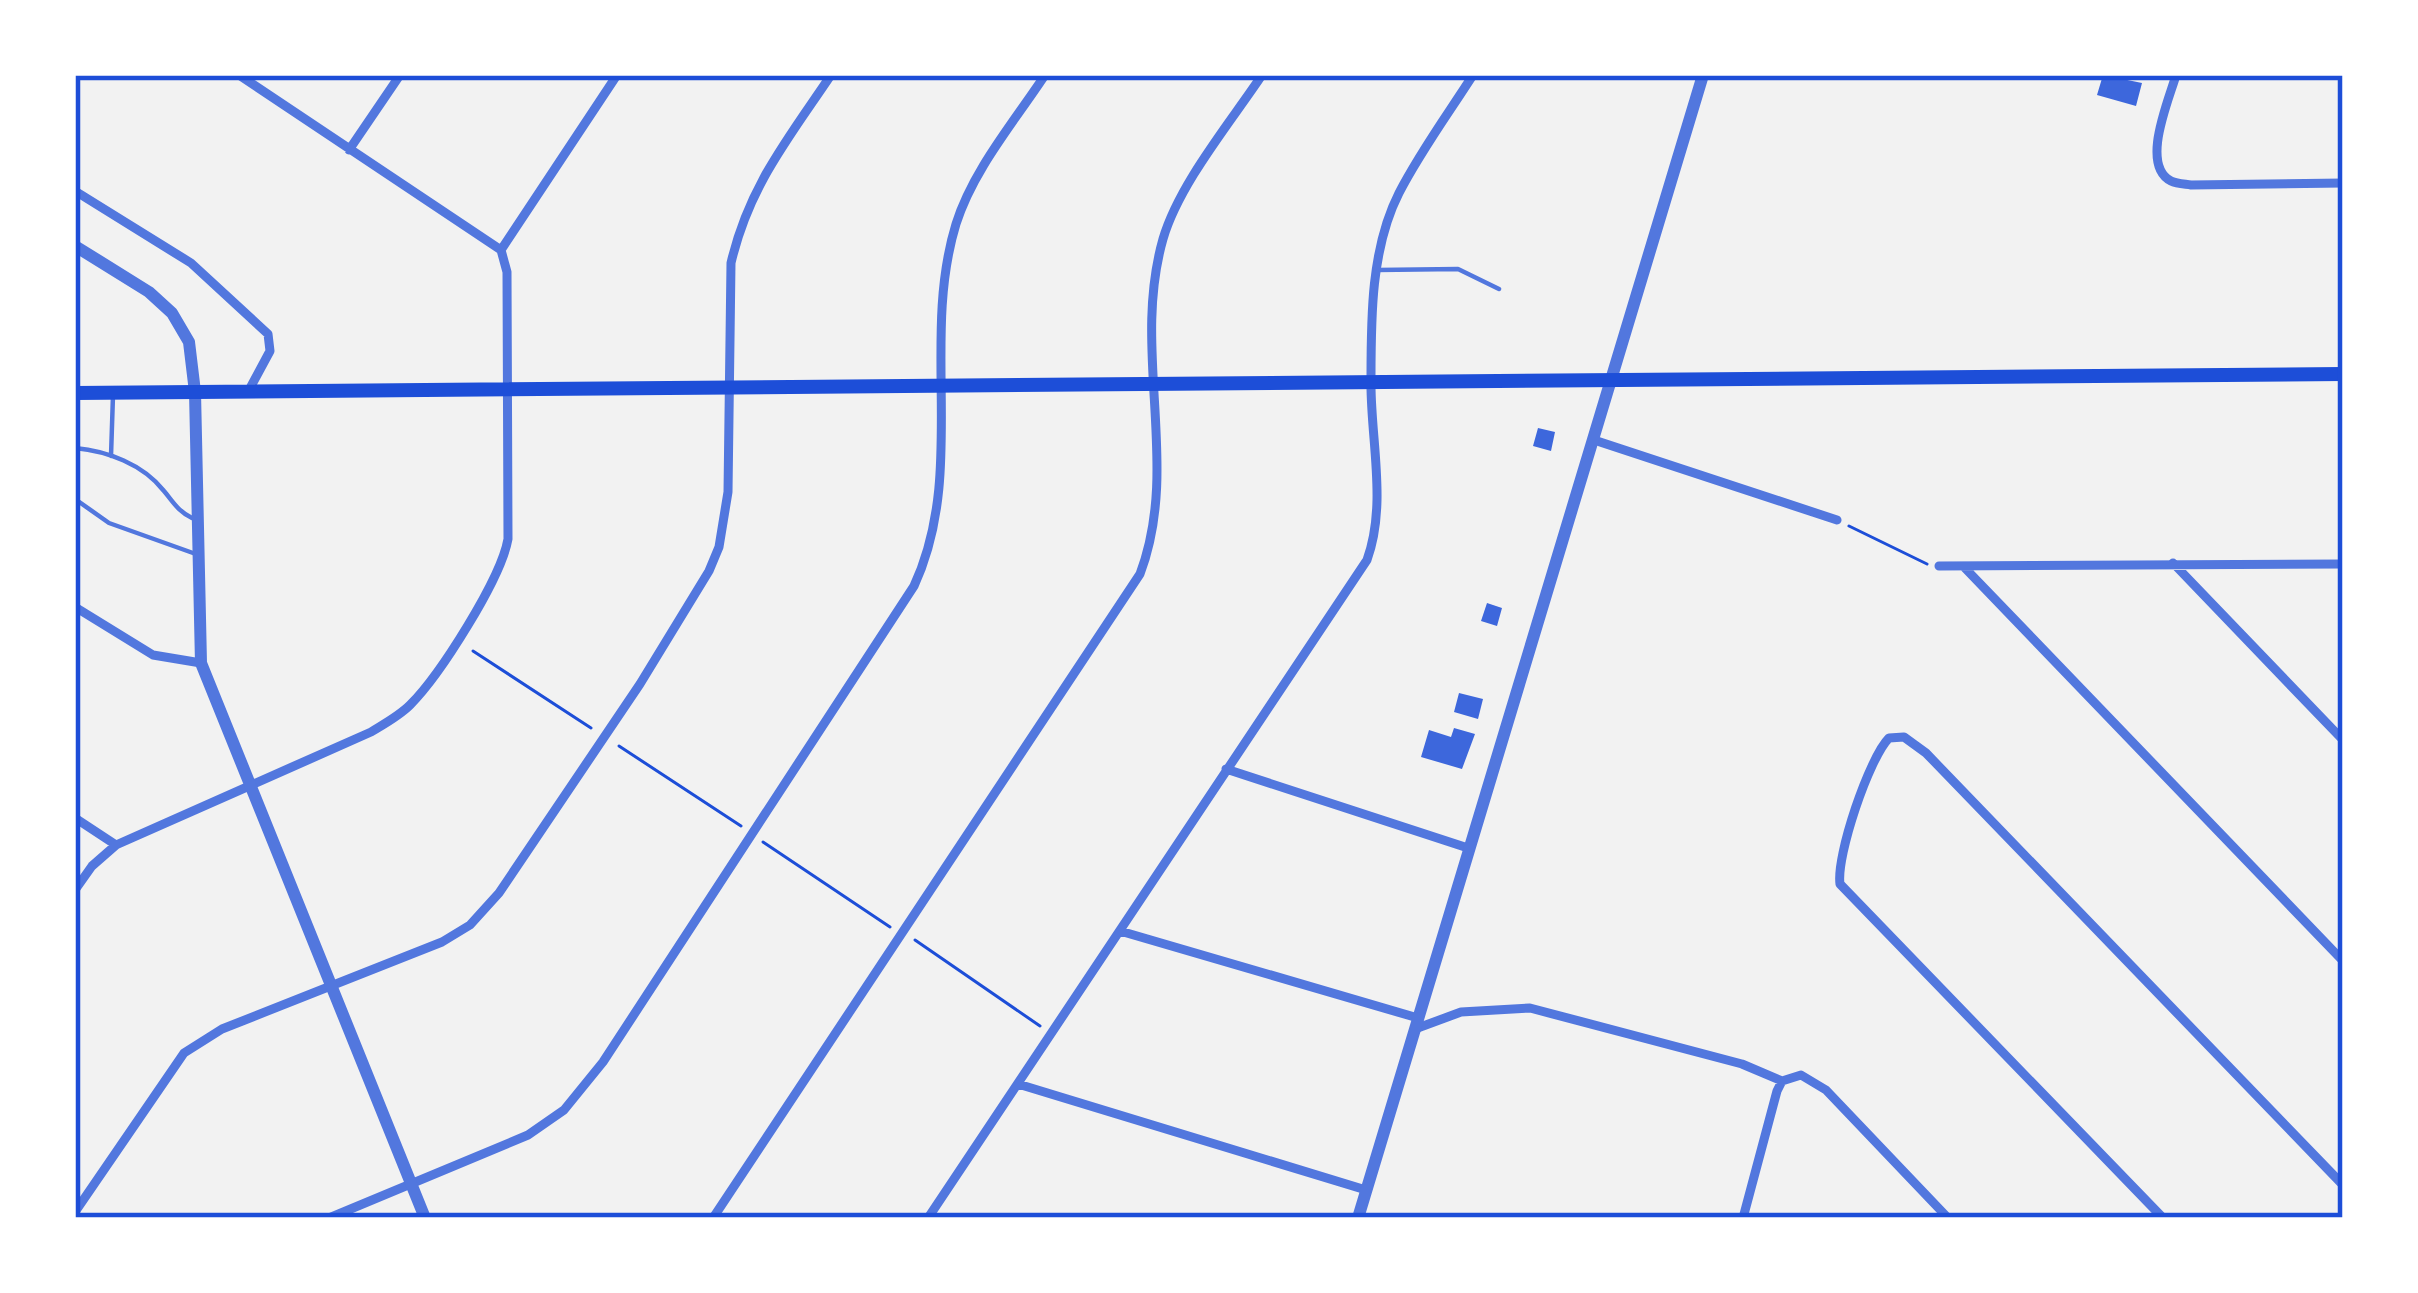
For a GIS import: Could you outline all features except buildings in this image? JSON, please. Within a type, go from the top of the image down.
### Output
[{"type":"main road","points":[[75,393],[2343,374]]},
{"type":"street","points":[[75,890],[116,845],[370,732],[398,715],[413,702],[497,576],[508,539],[507,272],[501,250],[239,75]]},
{"type":"street","points":[[350,150],[400,75]]},
{"type":"street","points":[[501,250],[617,75]]},
{"type":"street","points":[[75,1212],[184,1053],[222,1029],[442,942],[487,909],[640,684],[710,572],[719,547],[728,492],[731,263],[739,229],[772,160],[832,75]]},
{"type":"street","points":[[329,1218],[510,1144],[564,1110],[603,1062],[760,827],[914,586],[930,553],[939,506],[948,259],[956,225],[978,177],[1045,75]]},
{"type":"street","points":[[712,1218],[1139,574],[1158,508],[1151,386],[1154,286],[1164,235],[1177,205],[1262,75]]},
{"type":"street","points":[[928,1218],[1372,547],[1376,509],[1371,384],[1377,270],[1384,234],[1399,194],[1472,75]]},
{"type":"street","points":[[1358,1218],[1703,75]]},
{"type":"street","points":[[2176,75],[2156,151],[2171,181],[2192,185],[2343,183]]},
{"type":"street","points":[[75,191],[191,263],[268,334],[270,351],[248,392]]},
{"type":"street","points":[[75,246],[149,292],[172,313],[189,342],[195,392],[201,663],[425,1218]]},
{"type":"street","points":[[1594,440],[1837,520]]},
{"type":"street","points":[[2173,563],[2343,740]]},
{"type":"street","points":[[1939,566],[2343,564]]},
{"type":"street","points":[[1963,566],[2343,961]]},
{"type":"street","points":[[75,607],[153,655],[201,663]]},
{"type":"street","points":[[2163,1218],[1840,884],[1839,864],[1876,757],[1883,744],[1897,736],[1926,753],[2343,1185]]},
{"type":"street","points":[[1226,769],[1468,848]]},
{"type":"street","points":[[75,818],[116,845]]},
{"type":"street","points":[[1120,932],[1416,1024],[1461,1012],[1530,1008],[1742,1064],[1781,1082]]},
{"type":"street","points":[[1743,1218],[1781,1082],[1793,1076],[1808,1076],[1826,1090],[1948,1218]]},
{"type":"street","points":[[1018,1084],[1366,1190]]},
{"type":"lane","points":[[1377,270],[1458,268],[1499,289]]},
{"type":"lane","points":[[111,456],[112,392]]},
{"type":"lane","points":[[75,448],[111,456],[141,470],[163,488],[181,513],[198,520]]},
{"type":"lane","points":[[75,500],[109,523],[199,555]]},
{"type":"path","points":[[1837,520],[1921,562],[1939,566]]}]
